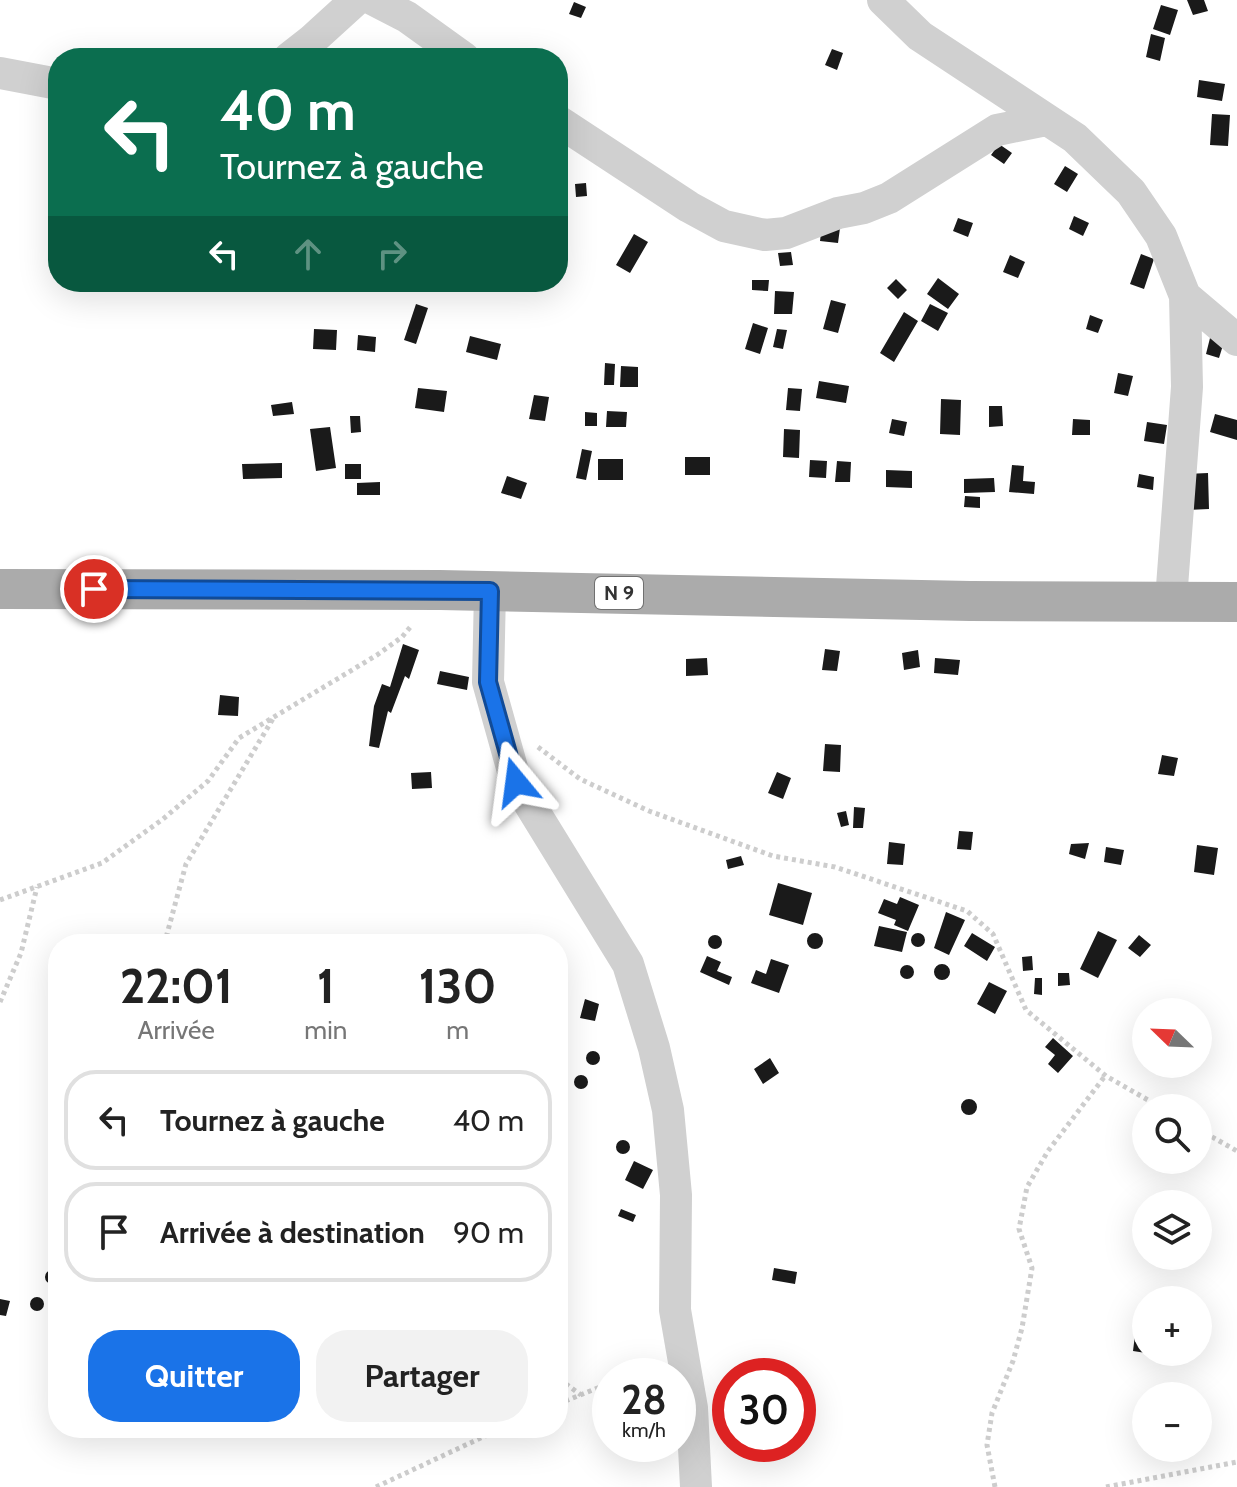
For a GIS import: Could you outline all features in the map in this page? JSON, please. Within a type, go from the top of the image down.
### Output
[{"type":"main road","name":"N 9","points":[[0,589],[440,590],[970,601],[1237,602]]},
{"type":"street","points":[[302,48],[356,0]]},
{"type":"street","points":[[374,0],[407,17],[450,48]]},
{"type":"street","points":[[883,0],[920,36],[1075,138],[1131,192],[1161,236],[1185,296],[1187,387],[1171,600]]},
{"type":"street","points":[[0,73],[48,82]]},
{"type":"street","points":[[568,128],[689,207],[724,226],[765,235],[786,233],[889,198],[997,130],[1046,120]]},
{"type":"street","points":[[1185,296],[1237,340]]},
{"type":"street","points":[[490,591],[488,682],[516,782],[628,964],[654,1048],[668,1110],[676,1195],[675,1310],[692,1408],[696,1487]]},
{"type":"path","points":[[0,900],[102,863],[163,819],[208,781],[239,738],[402,637],[440,590]]},
{"type":"path","points":[[167,934],[186,864],[275,715]]},
{"type":"path","points":[[503,735],[534,744],[580,779],[649,811],[773,856],[835,867],[967,911],[993,934],[1026,1010],[1106,1076],[1138,1094]]},
{"type":"path","points":[[0,1002],[21,953],[37,886]]},
{"type":"path","points":[[995,1487],[987,1445],[992,1413],[1016,1350],[1032,1268],[1019,1229],[1027,1187],[1048,1151],[1106,1076]]},
{"type":"path","points":[[1212,1137],[1237,1151]]},
{"type":"path","points":[[568,1385],[581,1395]]},
{"type":"path","points":[[568,1400],[592,1390]]},
{"type":"path","points":[[376,1487],[482,1438]]},
{"type":"path","points":[[1106,1487],[1237,1462]]},
{"type":"building","points":[[1187,0],[1204,0],[1208,11],[1193,15]]},
{"type":"building","points":[[574,2],[586,7],[581,18],[569,14]]},
{"type":"building","points":[[1161,5],[1178,10],[1170,35],[1153,29]]},
{"type":"building","points":[[1151,34],[1165,38],[1160,61],[1146,57]]},
{"type":"building","points":[[832,49],[843,53],[837,70],[825,65]]},
{"type":"building","points":[[1199,80],[1225,84],[1222,101],[1197,97]]},
{"type":"building","points":[[1212,114],[1230,115],[1228,146],[1210,145]]},
{"type":"building","points":[[999,144],[1012,153],[1004,164],[991,155]]},
{"type":"building","points":[[1065,166],[1078,174],[1067,192],[1054,184]]},
{"type":"building","points":[[586,183],[587,196],[576,197],[575,184]]},
{"type":"building","points":[[1074,216],[1089,223],[1083,236],[1069,229]]},
{"type":"building","points":[[958,218],[973,223],[968,237],[953,231]]},
{"type":"building","points":[[822,225],[840,228],[838,243],[820,241]]},
{"type":"building","points":[[634,234],[648,242],[630,273],[616,265]]},
{"type":"building","points":[[791,252],[793,265],[780,266],[778,253]]},
{"type":"building","points":[[1141,254],[1154,259],[1144,289],[1130,284]]},
{"type":"building","points":[[1010,255],[1025,262],[1018,278],[1003,272]]},
{"type":"building","points":[[938,278],[959,294],[948,309],[927,294]]},
{"type":"building","points":[[896,279],[907,290],[898,299],[887,288]]},
{"type":"building","points":[[752,280],[769,280],[768,291],[752,290]]},
{"type":"building","points":[[775,291],[794,292],[792,314],[774,314]]},
{"type":"building","points":[[831,300],[846,304],[838,333],[823,329]]},
{"type":"building","points":[[416,304],[428,308],[416,344],[404,340]]},
{"type":"building","points":[[930,304],[948,313],[938,331],[921,321]]},
{"type":"building","points":[[904,312],[918,321],[894,362],[880,353]]},
{"type":"building","points":[[1090,315],[1103,320],[1098,333],[1086,329]]},
{"type":"building","points":[[753,323],[768,328],[760,354],[745,349]]},
{"type":"building","points":[[314,329],[337,330],[336,350],[313,349]]},
{"type":"building","points":[[777,329],[787,330],[783,349],[773,347]]},
{"type":"building","points":[[358,335],[376,337],[375,352],[357,350]]},
{"type":"building","points":[[470,336],[501,344],[497,360],[466,352]]},
{"type":"building","points":[[1210,338],[1224,342],[1219,358],[1206,354]]},
{"type":"building","points":[[605,363],[615,364],[614,385],[604,385]]},
{"type":"building","points":[[621,366],[638,367],[638,387],[620,387]]},
{"type":"building","points":[[1118,373],[1133,376],[1128,396],[1114,393]]},
{"type":"building","points":[[819,381],[849,386],[846,403],[816,398]]},
{"type":"building","points":[[418,388],[447,391],[444,412],[415,408]]},
{"type":"building","points":[[788,388],[802,389],[800,411],[786,410]]},
{"type":"building","points":[[534,395],[549,397],[545,421],[529,419]]},
{"type":"building","points":[[941,399],[961,400],[960,435],[940,434]]},
{"type":"building","points":[[292,402],[294,414],[273,416],[271,405]]},
{"type":"building","points":[[989,406],[1002,406],[1003,426],[989,427]]},
{"type":"building","points":[[607,411],[627,412],[626,427],[606,427]]},
{"type":"building","points":[[585,412],[597,413],[597,426],[585,426]]},
{"type":"building","points":[[1215,414],[1237,420],[1237,440],[1210,432]]},
{"type":"building","points":[[350,416],[360,416],[361,432],[351,433]]},
{"type":"building","points":[[892,419],[907,422],[904,436],[889,433]]},
{"type":"building","points":[[1073,419],[1090,420],[1090,435],[1072,435]]},
{"type":"building","points":[[1147,422],[1167,425],[1164,444],[1144,441]]},
{"type":"building","points":[[330,427],[336,468],[316,471],[310,429]]},
{"type":"building","points":[[784,429],[800,430],[799,458],[783,457]]},
{"type":"building","points":[[582,449],[592,451],[586,480],[576,478]]},
{"type":"building","points":[[685,457],[710,457],[710,475],[685,475]]},
{"type":"building","points":[[598,459],[623,459],[623,480],[598,480]]},
{"type":"building","points":[[810,460],[827,461],[826,478],[809,477]]},
{"type":"building","points":[[837,461],[851,462],[850,482],[835,482]]},
{"type":"building","points":[[282,463],[282,478],[243,479],[242,464]]},
{"type":"building","points":[[345,464],[361,464],[361,479],[345,479]]},
{"type":"building","points":[[1012,465],[1024,466],[1023,481],[1035,482],[1034,494],[1009,492]]},
{"type":"building","points":[[886,470],[912,471],[912,488],[886,487]]},
{"type":"building","points":[[1208,473],[1209,509],[1187,510],[1186,474]]},
{"type":"building","points":[[1139,474],[1154,477],[1153,490],[1137,487]]},
{"type":"building","points":[[507,476],[527,483],[521,499],[501,493]]},
{"type":"building","points":[[994,478],[995,492],[964,493],[964,479]]},
{"type":"building","points":[[380,482],[380,495],[357,495],[357,483]]},
{"type":"building","points":[[965,496],[980,497],[980,508],[964,507]]},
{"type":"building","points":[[403,644],[419,650],[409,679],[405,676],[391,713],[388,711],[379,748],[369,746],[374,706],[382,684],[390,687]]},
{"type":"building","points":[[825,649],[840,651],[837,671],[822,670]]},
{"type":"building","points":[[918,650],[920,667],[904,670],[902,653]]},
{"type":"building","points":[[707,658],[708,675],[686,676],[686,659]]},
{"type":"building","points":[[935,658],[960,660],[958,675],[934,673]]},
{"type":"building","points":[[440,671],[469,677],[467,690],[437,684]]},
{"type":"building","points":[[220,695],[239,697],[238,716],[218,715]]},
{"type":"building","points":[[825,744],[841,745],[840,772],[823,771]]},
{"type":"building","points":[[1162,755],[1178,758],[1174,776],[1158,774]]},
{"type":"building","points":[[431,772],[432,788],[412,789],[411,773]]},
{"type":"building","points":[[777,772],[791,778],[783,799],[768,793]]},
{"type":"building","points":[[854,807],[865,808],[863,828],[853,828]]},
{"type":"building","points":[[846,811],[849,825],[841,827],[837,813]]},
{"type":"building","points":[[959,831],[973,832],[971,850],[957,849]]},
{"type":"building","points":[[889,842],[905,844],[903,865],[887,864]]},
{"type":"building","points":[[1089,843],[1085,859],[1069,854],[1071,844]]},
{"type":"building","points":[[1197,845],[1218,848],[1214,875],[1194,872]]},
{"type":"building","points":[[1106,847],[1124,850],[1121,865],[1104,862]]},
{"type":"building","points":[[741,856],[744,865],[728,869],[726,860]]},
{"type":"building","points":[[778,883],[812,893],[803,925],[769,915]]},
{"type":"building","points":[[900,897],[919,905],[908,931],[894,925],[896,920],[878,913],[884,899],[897,904]]},
{"type":"building","points":[[946,912],[965,920],[949,955],[934,948]]},
{"type":"building","points":[[879,926],[907,932],[902,952],[874,946]]},
{"type":"building","points":[[1098,931],[1117,940],[1098,978],[1080,969]]},
{"type":"building","points":[[812,933],[818,933],[823,941],[821,947],[812,949],[807,944],[807,938]]},
{"type":"building","points":[[918,933],[925,940],[918,947],[911,940]]},
{"type":"building","points":[[972,933],[995,947],[987,961],[964,946]]},
{"type":"building","points":[[715,935],[722,942],[715,949],[708,942]]},
{"type":"building","points":[[1139,935],[1151,945],[1140,957],[1128,948]]},
{"type":"building","points":[[707,956],[721,962],[717,971],[732,977],[729,985],[700,972]]},
{"type":"building","points":[[1032,956],[1033,970],[1023,971],[1022,957]]},
{"type":"building","points":[[771,959],[789,965],[779,993],[751,983],[756,970],[766,974]]},
{"type":"building","points":[[942,964],[950,972],[942,980],[934,972]]},
{"type":"building","points":[[907,965],[914,972],[907,979],[900,972]]},
{"type":"building","points":[[1058,973],[1069,973],[1070,985],[1058,986]]},
{"type":"building","points":[[1035,978],[1042,978],[1042,995],[1034,994]]},
{"type":"building","points":[[989,982],[1007,991],[995,1014],[977,1004]]},
{"type":"building","points":[[585,999],[599,1004],[595,1021],[580,1018]]},
{"type":"building","points":[[1053,1038],[1073,1056],[1058,1073],[1048,1064],[1055,1055],[1045,1047]]},
{"type":"building","points":[[593,1051],[600,1058],[593,1065],[586,1058]]},
{"type":"building","points":[[770,1058],[779,1073],[763,1084],[754,1069]]},
{"type":"building","points":[[581,1075],[588,1082],[581,1089],[574,1082]]},
{"type":"building","points":[[966,1099],[972,1099],[977,1107],[975,1113],[966,1115],[961,1110],[961,1104]]},
{"type":"building","points":[[623,1140],[630,1147],[623,1154],[616,1147]]},
{"type":"building","points":[[634,1161],[653,1170],[643,1189],[625,1180]]},
{"type":"building","points":[[621,1209],[636,1215],[633,1222],[618,1216]]},
{"type":"building","points":[[774,1268],[797,1272],[795,1284],[772,1280]]},
{"type":"building","points":[[37,1297],[44,1304],[37,1311],[30,1304]]},
{"type":"building","points":[[0,1299],[10,1301],[6,1316],[0,1315]]},
{"type":"route","points":[[94,589],[490,591],[488,682],[516,782]]}]
